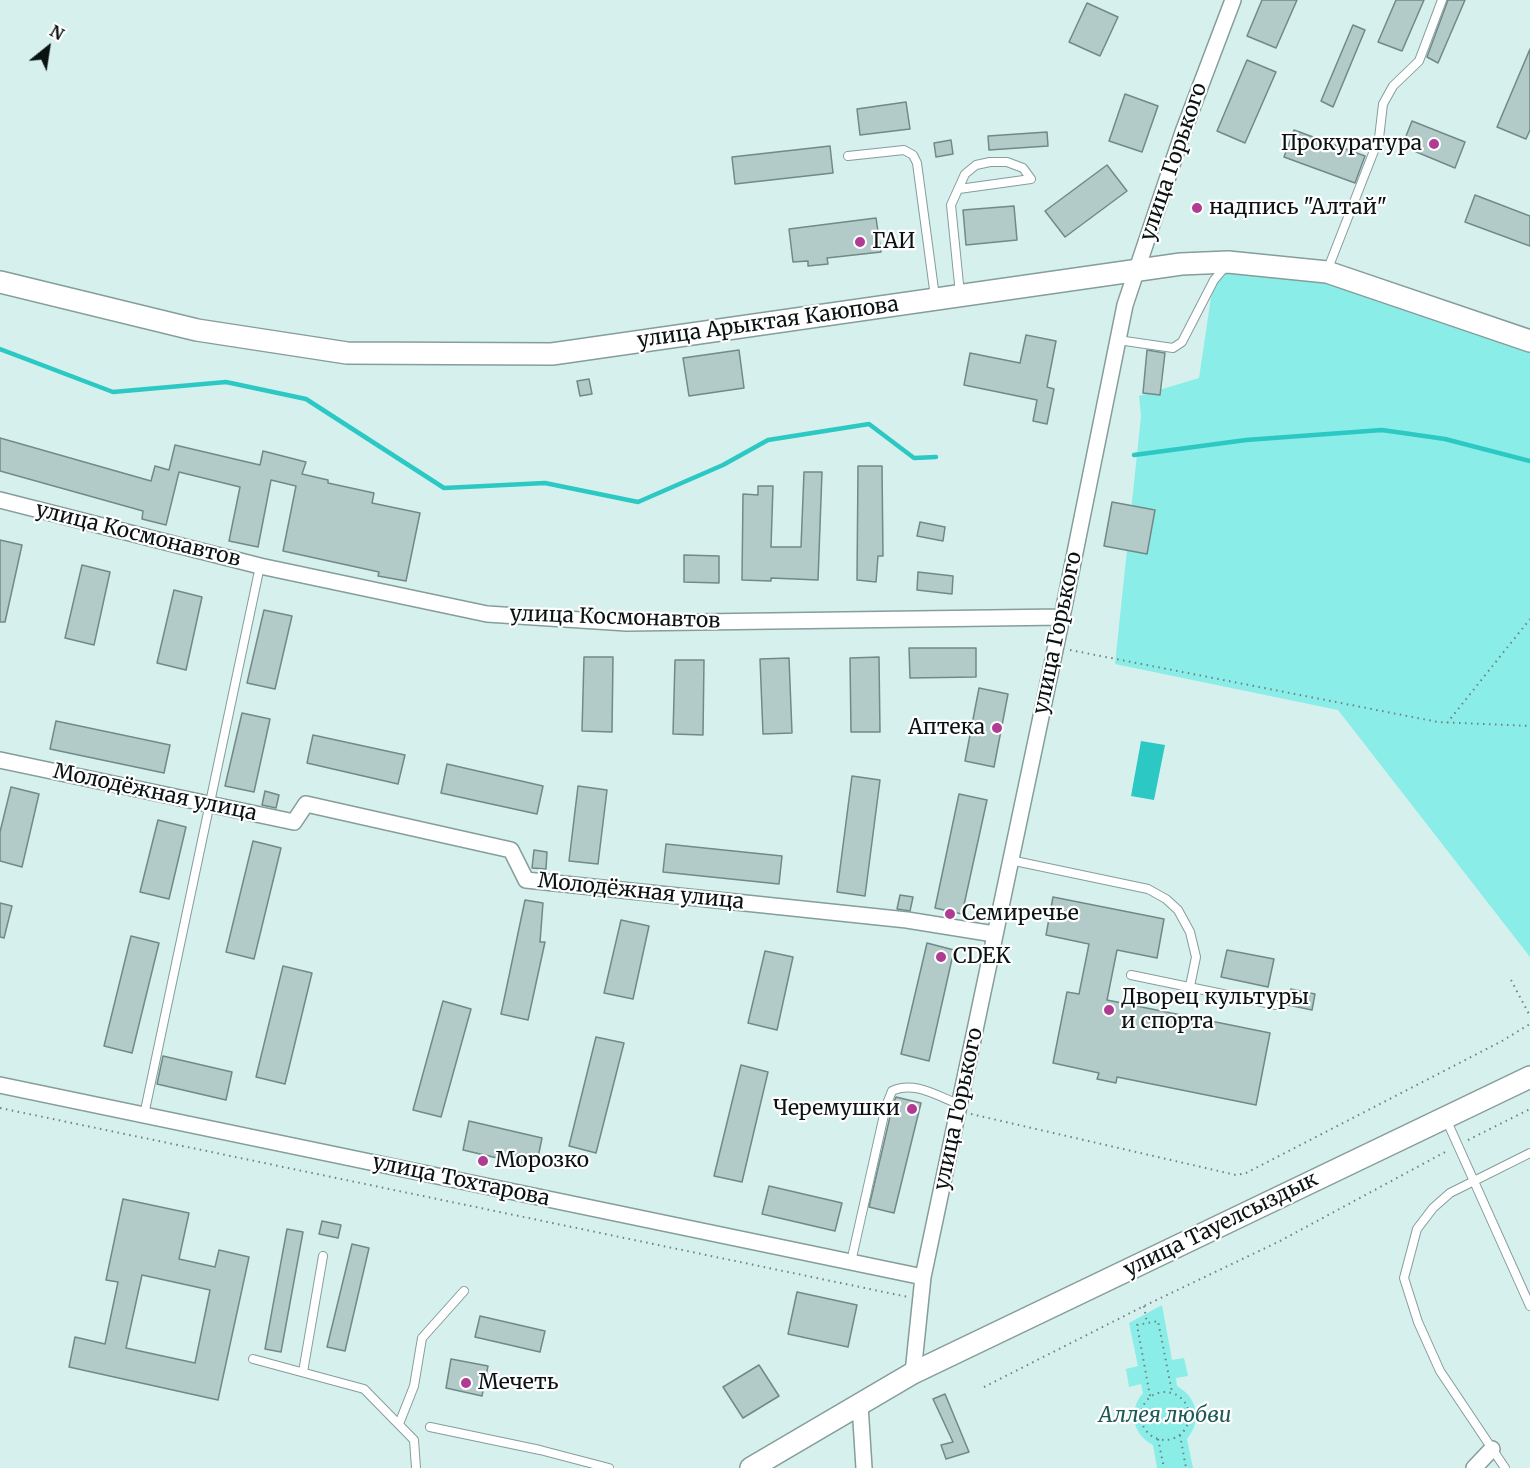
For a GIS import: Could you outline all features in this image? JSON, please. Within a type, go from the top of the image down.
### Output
[{"type":"street","name":"улица Горького","points":[[912,1373],[923,1277],[1056,647],[1125,304],[1183,132],[1233,0]]},
{"type":"street","name":"улица Арыктая Каюпова","points":[[0,282],[197,330],[347,353],[552,354],[1136,270],[1181,264],[1228,262],[1327,272],[1530,341]]},
{"type":"street","name":"улица Космонавтов","points":[[0,500],[260,566],[487,614],[627,623],[1062,617]]},
{"type":"street","name":"Молодёжная улица","points":[[0,760],[294,822],[306,804],[512,850],[526,880],[907,920],[994,934]]},
{"type":"street","name":"улица Тауелсыздык","points":[[751,1468],[912,1373],[1530,1077]]},
{"type":"street","name":"улица Тохтарова","points":[[0,1085],[923,1277]]},
{"type":"street","points":[[860,1405],[864,1468]]},
{"type":"street","points":[[1474,1468],[1492,1449]]},
{"type":"lane","points":[[1327,272],[1379,138],[1383,104],[1393,86],[1419,61],[1442,0]]},
{"type":"lane","points":[[848,156],[904,150],[913,154],[917,163],[935,299]]},
{"type":"lane","points":[[959,189],[1031,179],[1023,168],[1007,162],[975,165],[965,174],[951,205],[960,295]]},
{"type":"lane","points":[[1118,340],[1173,348],[1182,342],[1214,280],[1228,262]]},
{"type":"lane","points":[[144,1115],[260,566]]},
{"type":"lane","points":[[1010,860],[1148,889],[1166,899],[1178,910],[1190,932],[1196,957],[1190,986]]},
{"type":"lane","points":[[1131,975],[1276,1005]]},
{"type":"lane","points":[[851,1262],[886,1106],[892,1091],[902,1086],[914,1087],[960,1108]]},
{"type":"lane","points":[[1445,1117],[1530,1306]]},
{"type":"lane","points":[[1505,1468],[1440,1371],[1418,1322],[1404,1278],[1417,1229],[1433,1208],[1450,1193],[1530,1153]]},
{"type":"lane","points":[[303,1372],[323,1256]]},
{"type":"lane","points":[[399,1424],[414,1386],[422,1338],[464,1292]]},
{"type":"lane","points":[[253,1359],[364,1389],[414,1440],[417,1468]]},
{"type":"lane","points":[[430,1427],[540,1450],[609,1468]]},
{"type":"path","points":[[1447,723],[1530,619]]},
{"type":"path","points":[[1056,647],[1447,723],[1530,726]]},
{"type":"path","points":[[1511,980],[1530,1016]]},
{"type":"path","points":[[960,1108],[1236,1175],[1246,1173],[1321,1135],[1502,1041],[1530,1024]]},
{"type":"path","points":[[0,1108],[920,1299]]},
{"type":"path","points":[[984,1388],[1144,1306],[1280,1241],[1530,1109]]},
{"type":"path","points":[[1144,1306],[1147,1323]]},
{"type":"path","points":[[1150,1396],[1137,1325],[1158,1321],[1172,1392]]},
{"type":"path","points":[[1160,1392],[1172,1392],[1184,1400],[1189,1411],[1188,1424],[1180,1435],[1170,1440],[1158,1439],[1146,1432],[1141,1420],[1142,1408],[1150,1396],[1160,1392]]},
{"type":"path","points":[[1180,1435],[1186,1468]]},
{"type":"path","points":[[1158,1439],[1164,1468]]},
{"type":"green space","points":[[1225,273],[1301,275],[1451,320],[1530,348],[1530,957],[1338,710],[1115,664],[1141,416],[1139,396],[1199,378],[1213,284]]},
{"type":"green space","name":"Аллея любви","points":[[1162,1305],[1172,1360],[1184,1358],[1188,1376],[1176,1378],[1177,1386],[1190,1397],[1195,1410],[1195,1425],[1187,1439],[1193,1468],[1157,1468],[1153,1445],[1140,1435],[1134,1421],[1135,1407],[1143,1393],[1141,1384],[1129,1387],[1126,1369],[1138,1366],[1129,1323]]},
{"type":"shaded area","points":[[1141,741],[1165,745],[1154,800],[1131,796]]},
{"type":"building","points":[[1262,0],[1297,0],[1276,48],[1247,36]]},
{"type":"building","points":[[1396,0],[1424,0],[1402,51],[1378,42]]},
{"type":"building","points":[[1448,0],[1465,0],[1438,63],[1427,57]]},
{"type":"building","points":[[1087,3],[1118,17],[1100,56],[1069,42]]},
{"type":"building","points":[[1353,25],[1365,30],[1333,107],[1321,101]]},
{"type":"building","points":[[1530,49],[1530,130],[1526,139],[1497,127]]},
{"type":"building","points":[[1247,60],[1276,72],[1245,143],[1217,131]]},
{"type":"building","points":[[1125,94],[1158,106],[1142,152],[1109,141]]},
{"type":"building","points":[[906,102],[910,129],[860,135],[857,109]]},
{"type":"building","name":"Прокуратура","points":[[1412,121],[1465,142],[1455,168],[1402,146]]},
{"type":"building","points":[[1294,130],[1365,156],[1355,183],[1284,157]]},
{"type":"building","points":[[1047,132],[1048,146],[989,150],[988,136]]},
{"type":"building","points":[[951,140],[953,154],[936,157],[934,143]]},
{"type":"building","points":[[830,146],[833,173],[735,184],[732,157]]},
{"type":"building","points":[[1107,165],[1127,191],[1065,237],[1045,211]]},
{"type":"building","points":[[1475,195],[1530,216],[1530,246],[1465,222]]},
{"type":"building","points":[[1014,206],[1017,240],[966,245],[963,210]]},
{"type":"building","points":[[876,218],[881,252],[827,258],[828,264],[808,266],[808,261],[793,262],[789,229]]},
{"type":"building","points":[[1026,335],[1056,341],[1047,387],[1054,389],[1047,424],[1033,421],[1037,400],[964,385],[970,353],[1020,363]]},
{"type":"building","points":[[739,350],[744,388],[689,396],[683,358]]},
{"type":"building","points":[[1147,350],[1165,353],[1160,395],[1143,393]]},
{"type":"building","points":[[589,379],[592,394],[580,396],[577,381]]},
{"type":"building","points":[[0,438],[151,481],[155,466],[169,470],[175,445],[260,465],[263,451],[306,462],[302,474],[328,480],[328,483],[374,493],[372,503],[420,513],[406,581],[378,576],[379,572],[283,551],[296,486],[271,480],[258,547],[229,541],[240,487],[179,472],[166,525],[142,519],[143,511],[0,471]]},
{"type":"building","points":[[858,466],[882,466],[883,556],[878,556],[876,582],[857,580]]},
{"type":"building","points":[[804,472],[822,472],[818,580],[771,578],[771,581],[742,580],[743,494],[758,495],[758,486],[773,486],[771,547],[801,547]]},
{"type":"building","points":[[1112,502],[1155,510],[1147,554],[1104,546]]},
{"type":"building","points":[[920,522],[945,527],[943,541],[917,536]]},
{"type":"building","points":[[0,540],[22,545],[5,622],[0,622]]},
{"type":"building","points":[[684,555],[719,556],[719,583],[684,582]]},
{"type":"building","points":[[82,565],[110,572],[94,645],[65,638]]},
{"type":"building","points":[[918,572],[953,576],[952,594],[917,590]]},
{"type":"building","points":[[174,590],[202,597],[186,670],[157,663]]},
{"type":"building","points":[[264,610],[292,616],[275,689],[247,683]]},
{"type":"building","points":[[909,648],[976,648],[976,677],[910,678]]},
{"type":"building","points":[[584,657],[613,657],[612,732],[582,731]]},
{"type":"building","points":[[879,657],[880,732],[851,732],[850,658]]},
{"type":"building","points":[[789,658],[792,733],[763,734],[760,659]]},
{"type":"building","points":[[675,660],[704,660],[703,735],[673,734]]},
{"type":"building","points":[[979,688],[1008,694],[994,767],[965,761]]},
{"type":"building","points":[[242,713],[270,719],[254,792],[225,786]]},
{"type":"building","points":[[56,721],[170,745],[164,773],[50,749]]},
{"type":"building","points":[[313,735],[405,755],[398,784],[307,763]]},
{"type":"building","points":[[447,764],[543,786],[537,814],[441,793]]},
{"type":"building","points":[[852,776],[880,780],[865,896],[837,892]]},
{"type":"building","points":[[578,786],[607,790],[598,864],[569,861]]},
{"type":"building","points":[[11,787],[39,794],[22,867],[0,861],[0,832]]},
{"type":"building","points":[[265,791],[279,795],[276,808],[262,805]]},
{"type":"building","points":[[959,794],[987,800],[962,914],[935,908]]},
{"type":"building","points":[[158,820],[186,827],[169,899],[140,892]]},
{"type":"building","points":[[253,841],[281,848],[254,959],[226,952]]},
{"type":"building","points":[[666,844],[782,856],[779,884],[663,872]]},
{"type":"building","points":[[534,850],[547,852],[546,869],[532,868]]},
{"type":"building","points":[[900,895],[913,897],[910,911],[897,909]]},
{"type":"building","name":"Дворец культуры и спорта","points":[[1053,897],[1164,919],[1157,958],[1117,950],[1107,1000],[1270,1033],[1256,1105],[1117,1077],[1116,1083],[1097,1079],[1099,1073],[1053,1063],[1067,992],[1079,994],[1089,944],[1046,935]]},
{"type":"building","points":[[525,900],[543,903],[540,942],[545,942],[528,1020],[501,1014]]},
{"type":"building","points":[[0,903],[12,906],[4,938],[0,937]]},
{"type":"building","points":[[621,920],[649,926],[633,999],[604,993]]},
{"type":"building","points":[[131,936],[159,943],[132,1053],[104,1046]]},
{"type":"building","points":[[927,943],[954,950],[929,1061],[901,1054]]},
{"type":"building","points":[[1227,950],[1274,959],[1268,987],[1221,977]]},
{"type":"building","points":[[765,951],[793,957],[777,1030],[748,1023]]},
{"type":"building","points":[[283,966],[312,973],[285,1084],[256,1077]]},
{"type":"building","points":[[1291,989],[1315,994],[1312,1010],[1288,1005]]},
{"type":"building","points":[[443,1001],[471,1009],[441,1117],[413,1110]]},
{"type":"building","points":[[596,1037],[624,1043],[596,1153],[569,1146]]},
{"type":"building","points":[[163,1056],[232,1072],[226,1100],[157,1084]]},
{"type":"building","points":[[741,1065],[768,1072],[742,1182],[714,1176]]},
{"type":"building","points":[[896,1097],[921,1103],[894,1213],[869,1207]]},
{"type":"building","points":[[469,1121],[542,1138],[536,1167],[463,1150]]},
{"type":"building","points":[[769,1186],[842,1203],[835,1231],[762,1214]]},
{"type":"building","points":[[123,1199],[189,1213],[179,1259],[215,1267],[219,1250],[249,1257],[218,1400],[69,1367],[75,1337],[105,1344],[118,1282],[106,1280]],"holes":[[[142,1275],[210,1290],[195,1363],[126,1348]]]},
{"type":"building","points":[[322,1221],[341,1225],[338,1238],[319,1234]]},
{"type":"building","points":[[287,1229],[303,1232],[281,1352],[265,1349]]},
{"type":"building","points":[[352,1244],[369,1248],[345,1351],[327,1347]]},
{"type":"building","points":[[797,1292],[857,1305],[848,1347],[788,1334]]},
{"type":"building","points":[[480,1316],[545,1331],[540,1352],[475,1337]]},
{"type":"building","name":"Мечеть","points":[[451,1359],[488,1366],[482,1396],[446,1388]]},
{"type":"building","points":[[759,1365],[779,1396],[743,1418],[723,1387]]},
{"type":"building","points":[[945,1394],[969,1452],[946,1459],[941,1445],[953,1442],[933,1399]]},
{"type":"waterway","points":[[0,349],[113,392],[226,382],[306,399],[444,488],[545,483],[638,502],[723,465],[768,440],[869,424],[914,458],[936,457]]},
{"type":"waterway","points":[[1134,455],[1246,440],[1382,430],[1445,439],[1530,461]]},
{"type":"place","name":"Прокуратура","points":[[1434,144]]},
{"type":"place","name":"надпись \"Алтай\"","points":[[1197,208]]},
{"type":"place","name":"ГАИ","points":[[860,242]]},
{"type":"place","name":"Аптека","points":[[997,728]]},
{"type":"place","name":"Семиречье","points":[[950,914]]},
{"type":"place","name":"CDEK","points":[[941,957]]},
{"type":"place","name":"Дворец культуры и спорта","points":[[1109,1010]]},
{"type":"place","name":"Черемушки","points":[[912,1109]]},
{"type":"place","name":"Морозко","points":[[483,1161]]},
{"type":"place","name":"Мечеть","points":[[466,1383]]}]
